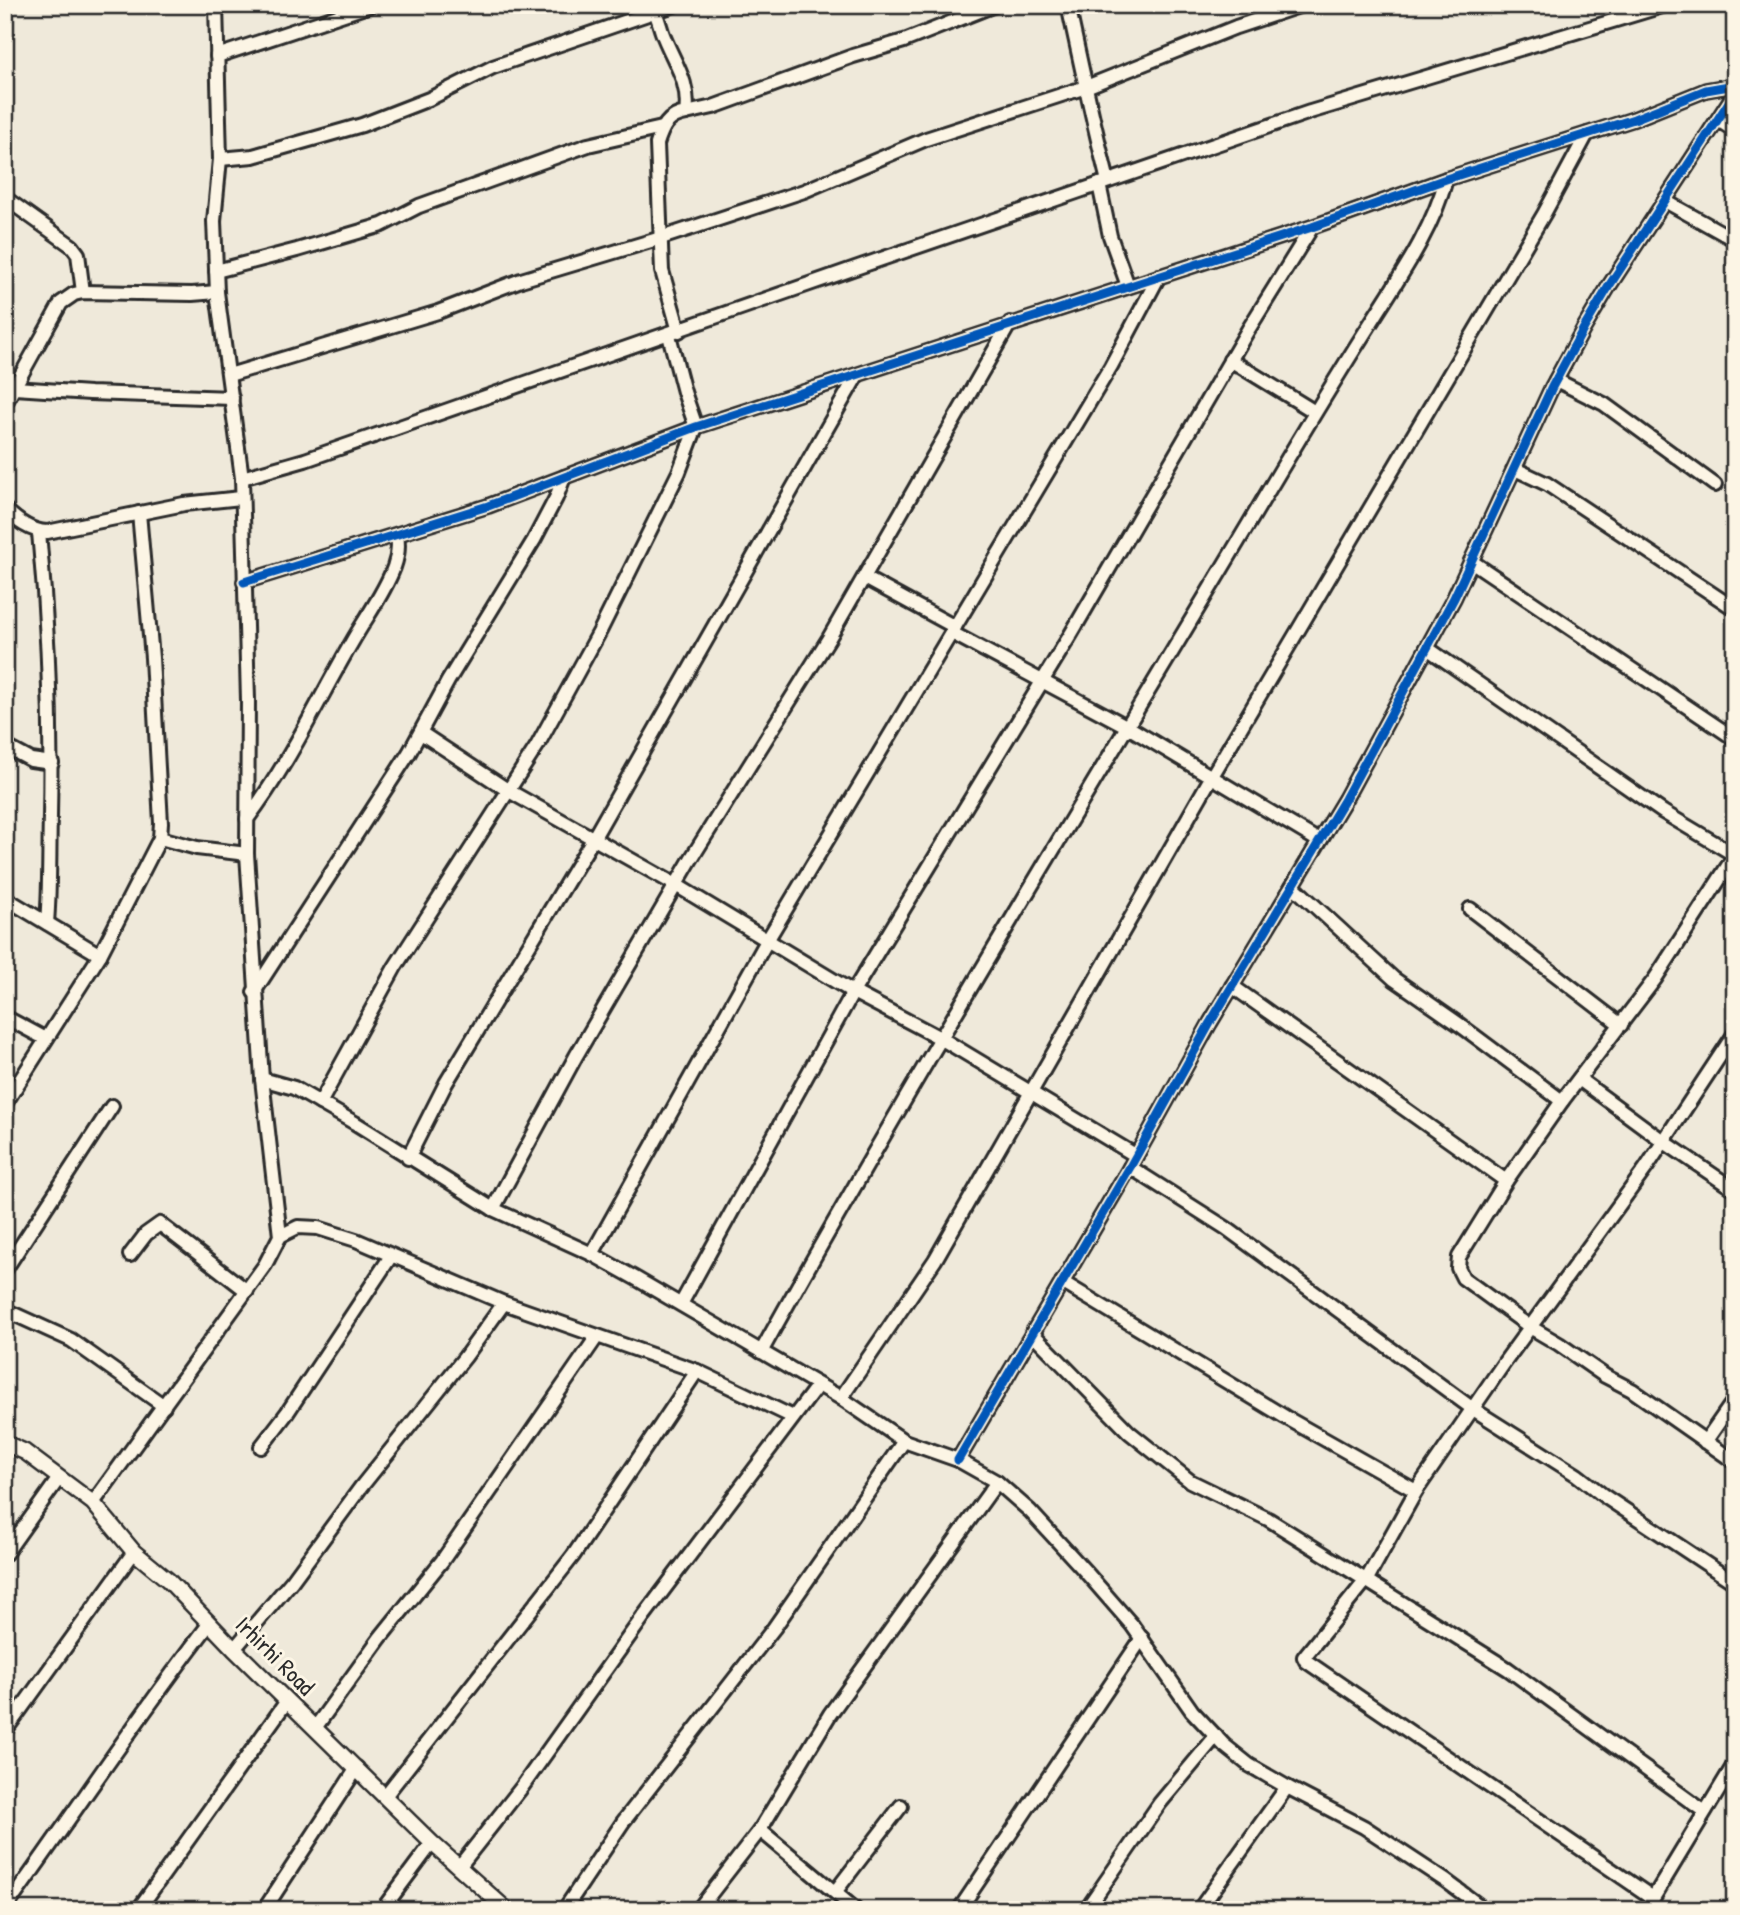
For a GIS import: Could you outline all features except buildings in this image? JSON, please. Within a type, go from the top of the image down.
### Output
[{"type":"street","points":[[93,1503],[247,1291],[273,1253],[280,1236],[254,992],[247,854],[248,700],[240,498],[242,478],[217,292],[214,221],[220,159],[216,5]]},
{"type":"street","points":[[217,56],[371,5]]},
{"type":"street","points":[[220,159],[253,156],[362,125],[429,99],[493,67],[654,9],[674,5]]},
{"type":"street","points":[[216,271],[382,225],[419,206],[588,145],[662,128],[677,115],[713,107],[853,56],[904,41],[995,5]]},
{"type":"street","points":[[1068,5],[1086,87],[1110,236],[1128,286]]},
{"type":"street","points":[[229,375],[438,312],[522,280],[804,191],[926,139],[1086,87],[1236,27],[1302,5]]},
{"type":"street","points":[[242,478],[306,460],[1310,112],[1666,5]]},
{"type":"street","points":[[654,9],[662,34],[681,70],[688,100],[685,113]]},
{"type":"street","points":[[244,582],[488,506],[696,427],[1312,227],[1446,179],[1634,119],[1706,90],[1735,85]]},
{"type":"street","points":[[958,1460],[1320,841],[1427,648],[1556,380],[1609,286],[1735,93]]},
{"type":"street","points":[[1718,120],[1735,131]]},
{"type":"street","points":[[320,1103],[395,967],[537,746],[600,631],[678,472],[696,427],[684,392],[662,271],[657,144],[662,128]]},
{"type":"street","points":[[841,1398],[935,1260],[1212,776],[1544,214],[1587,134]]},
{"type":"street","points":[[761,1352],[823,1240],[942,1039],[1315,412],[1407,264],[1440,203],[1446,179]]},
{"type":"street","points":[[5,198],[72,246],[78,254],[83,292]]},
{"type":"street","points":[[1665,201],[1735,240]]},
{"type":"street","points":[[681,1304],[853,992],[1312,227]]},
{"type":"street","points":[[592,1254],[768,939],[1111,366],[1159,276]]},
{"type":"street","points":[[5,404],[61,303],[74,294],[217,292]]},
{"type":"street","points":[[493,1209],[576,1056],[676,885],[865,578],[1010,323]]},
{"type":"street","points":[[1230,360],[1315,412]]},
{"type":"street","points":[[408,1157],[446,1083],[593,839],[856,377]]},
{"type":"street","points":[[1556,380],[1604,404],[1715,485]]},
{"type":"street","points":[[15,388],[232,398]]},
{"type":"street","points":[[1515,469],[1547,484],[1735,609]]},
{"type":"street","points":[[254,992],[421,733],[448,681],[534,540],[564,477]]},
{"type":"street","points":[[5,509],[17,520],[39,532],[47,533],[184,504],[240,498]]},
{"type":"street","points":[[5,1104],[100,955],[160,838],[152,658],[139,513]]},
{"type":"street","points":[[39,532],[47,606],[52,764],[51,879],[47,923]]},
{"type":"street","points":[[247,820],[280,773],[352,641],[376,603],[394,567],[399,548],[397,535]]},
{"type":"street","points":[[1471,561],[1735,739]]},
{"type":"street","points":[[865,578],[1042,681],[1128,727],[1320,841]]},
{"type":"street","points":[[1427,648],[1664,812],[1735,855],[1656,979],[1562,1101],[1506,1181],[1459,1257],[1458,1268],[1463,1278],[1530,1327],[1605,1376],[1632,1390],[1735,1462]]},
{"type":"street","points":[[421,733],[509,790],[768,939],[853,992],[942,1039],[1031,1094],[1132,1161],[1473,1409],[1577,1475],[1604,1496],[1735,1583]]},
{"type":"street","points":[[5,746],[31,760],[52,764]]},
{"type":"street","points":[[160,838],[197,848],[247,854]]},
{"type":"street","points":[[1293,886],[1394,979],[1562,1101]]},
{"type":"street","points":[[5,898],[100,955]]},
{"type":"street","points":[[1470,909],[1621,1025]]},
{"type":"street","points":[[1233,986],[1506,1181]]},
{"type":"street","points":[[5,1017],[46,1039]]},
{"type":"street","points":[[1735,1033],[1663,1141],[1416,1491],[1367,1579],[1304,1659],[1650,1904],[1735,1763]]},
{"type":"street","points":[[262,1079],[294,1088],[493,1209],[592,1254],[681,1304],[841,1398],[904,1441],[958,1460],[997,1482],[1030,1511],[1142,1638],[1192,1711],[1249,1765],[1364,1827],[1485,1910]]},
{"type":"street","points":[[1579,1079],[1735,1190]]},
{"type":"street","points":[[5,1270],[112,1106]]},
{"type":"street","points":[[130,1255],[146,1234],[160,1224],[247,1291]]},
{"type":"street","points":[[280,1236],[298,1227],[318,1228],[355,1240],[504,1303],[596,1338],[697,1371],[793,1417]]},
{"type":"street","points":[[261,1447],[295,1403],[391,1256]]},
{"type":"street","points":[[1062,1282],[1285,1417],[1416,1491]]},
{"type":"street","points":[[234,1649],[292,1581],[504,1303]]},
{"type":"street","points":[[5,1310],[71,1340],[164,1406]]},
{"type":"street","points":[[1032,1333],[1129,1432],[1190,1481],[1268,1518],[1508,1669],[1706,1812]]},
{"type":"street","points":[[315,1728],[380,1638],[442,1561],[596,1338]]},
{"type":"street","points":[[385,1796],[573,1556],[697,1371]]},
{"type":"street","points":[[459,1867],[522,1787],[643,1617],[818,1385]]},
{"type":"street","points":[[1705,1442],[1735,1399]]},
{"type":"street","points":[[564,1910],[623,1822],[774,1628],[904,1441]]},
{"type":"street","name":"Irhirhi Road","points":[[5,1443],[25,1452],[93,1503],[134,1552],[168,1580],[234,1649],[432,1843],[507,1910]]},
{"type":"street","points":[[5,1554],[60,1478]]},
{"type":"street","points":[[698,1910],[760,1830],[830,1714],[997,1482]]},
{"type":"street","points":[[5,1731],[134,1552]]},
{"type":"street","points":[[5,1909],[155,1694],[210,1623]]},
{"type":"street","points":[[960,1910],[1142,1638]]},
{"type":"street","points":[[138,1910],[287,1701]]},
{"type":"street","points":[[1086,1910],[1160,1803],[1216,1736]]},
{"type":"street","points":[[264,1910],[357,1768]]},
{"type":"street","points":[[1199,1910],[1287,1787]]},
{"type":"street","points":[[835,1892],[901,1806]]},
{"type":"street","points":[[760,1830],[856,1910]]},
{"type":"street","points":[[382,1910],[432,1843]]},
{"type":"cycle path","points":[[244,582],[488,506],[696,427],[1312,227],[1446,179],[1634,119],[1706,90],[1735,85]]},
{"type":"cycle path","points":[[958,1460],[1130,1167],[1210,1023],[1345,799],[1454,598],[1552,387],[1584,328],[1735,93]]}]
